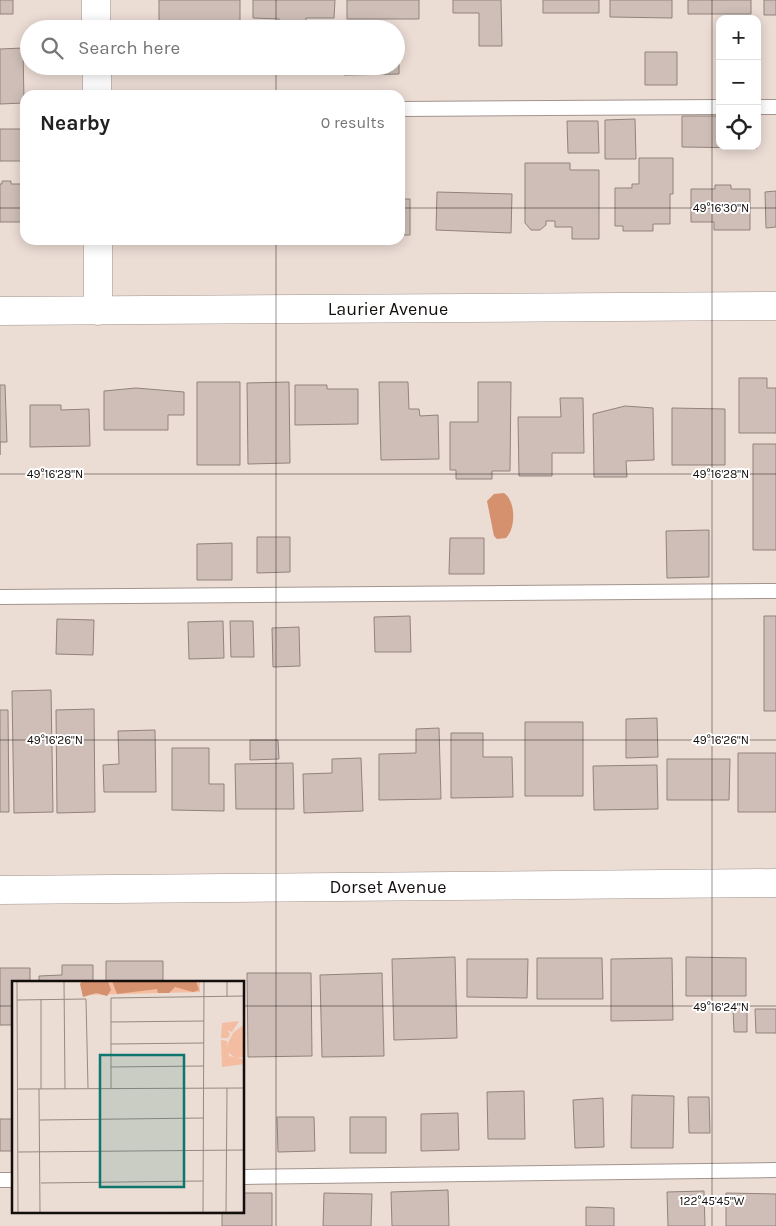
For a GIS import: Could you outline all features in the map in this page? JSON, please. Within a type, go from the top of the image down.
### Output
[{"type":"street","points":[[96,0],[96,20]]},
{"type":"street","points":[[97,75],[97,90]]},
{"type":"street","points":[[98,245],[98,311]]},
{"type":"street","name":"Laurier Avenue","points":[[0,311],[776,306]]},
{"type":"street","name":"Dorset Avenue","points":[[0,890],[776,883]]},
{"type":"lane","points":[[761,107],[776,106]]},
{"type":"lane","points":[[405,109],[716,107]]},
{"type":"lane","points":[[0,597],[776,591]]},
{"type":"lane","points":[[245,1177],[776,1170]]},
{"type":"shaded area","points":[[504,493],[513,508],[512,528],[506,538],[497,539],[494,536],[487,501],[494,494]]},
{"type":"building","points":[[0,0],[13,0],[13,14],[0,14]]},
{"type":"building","points":[[159,0],[240,0],[240,20],[159,20]]},
{"type":"building","points":[[253,0],[335,0],[334,18],[279,20],[253,18]]},
{"type":"building","points":[[347,0],[419,0],[419,19],[347,19]]},
{"type":"building","points":[[453,0],[501,0],[502,46],[479,46],[479,13],[453,13]]},
{"type":"building","points":[[543,0],[599,0],[599,13],[543,13]]},
{"type":"building","points":[[610,0],[672,0],[672,18],[610,17]]},
{"type":"building","points":[[688,0],[751,0],[751,14],[688,14]]},
{"type":"building","points":[[764,0],[776,0],[776,15],[764,15]]},
{"type":"building","points":[[20,48],[20,75],[23,75],[24,90],[20,90],[20,103],[0,104],[0,49]]},
{"type":"building","points":[[645,52],[677,52],[677,85],[645,85]]},
{"type":"building","points":[[682,116],[716,116],[716,147],[682,147]]},
{"type":"building","points":[[635,119],[636,159],[605,159],[605,120]]},
{"type":"building","points":[[567,121],[598,121],[599,153],[568,153]]},
{"type":"building","points":[[0,129],[20,129],[20,161],[0,161]]},
{"type":"building","points":[[639,158],[673,158],[673,194],[670,194],[670,224],[653,224],[653,231],[623,231],[623,226],[615,226],[615,188],[632,188],[632,184],[639,184]]},
{"type":"building","points":[[525,163],[570,163],[570,170],[599,170],[599,239],[572,239],[572,227],[555,227],[555,221],[546,221],[546,225],[540,230],[531,230],[525,223]]},
{"type":"building","points":[[2,181],[11,181],[11,184],[20,184],[20,222],[0,222],[0,184],[2,184]]},
{"type":"building","points":[[715,185],[731,185],[731,189],[750,189],[750,230],[714,230],[714,222],[691,222],[691,189],[715,189]]},
{"type":"building","points":[[776,191],[776,227],[766,228],[765,192]]},
{"type":"building","points":[[437,192],[512,194],[511,233],[436,230]]},
{"type":"building","points":[[405,199],[410,199],[410,235],[405,235]]},
{"type":"building","points":[[739,378],[767,378],[767,388],[776,388],[776,433],[739,433]]},
{"type":"building","points":[[197,382],[240,382],[240,465],[197,465]]},
{"type":"building","points":[[289,382],[290,463],[248,464],[247,383]]},
{"type":"building","points":[[379,382],[408,382],[409,409],[419,409],[420,416],[438,415],[439,459],[381,460]]},
{"type":"building","points":[[478,382],[511,382],[510,471],[492,471],[492,479],[456,479],[456,470],[450,470],[450,422],[478,422]]},
{"type":"building","points":[[0,385],[5,385],[7,442],[0,442]]},
{"type":"building","points":[[295,385],[327,385],[327,389],[358,389],[358,424],[295,425]]},
{"type":"building","points":[[136,388],[184,392],[184,415],[168,415],[168,430],[104,430],[104,391]]},
{"type":"building","points":[[560,398],[583,398],[584,453],[552,453],[552,476],[519,476],[518,417],[561,417]]},
{"type":"building","points":[[30,405],[61,405],[61,410],[89,409],[90,446],[30,447]]},
{"type":"building","points":[[625,406],[653,408],[654,460],[626,461],[627,477],[594,477],[593,414]]},
{"type":"building","points":[[672,408],[725,409],[725,465],[672,465]]},
{"type":"building","points":[[753,444],[776,444],[776,550],[753,550]]},
{"type":"building","points":[[709,530],[709,577],[667,578],[666,531]]},
{"type":"building","points":[[257,537],[290,537],[290,572],[257,573]]},
{"type":"building","points":[[450,538],[484,538],[484,574],[449,574]]},
{"type":"building","points":[[232,543],[232,580],[197,580],[197,544]]},
{"type":"building","points":[[410,616],[411,652],[375,652],[374,617]]},
{"type":"building","points":[[764,616],[776,616],[776,711],[764,711]]},
{"type":"building","points":[[57,619],[94,620],[93,655],[56,654]]},
{"type":"building","points":[[223,621],[224,658],[189,659],[188,622]]},
{"type":"building","points":[[230,621],[253,621],[254,657],[231,657]]},
{"type":"building","points":[[299,627],[300,666],[273,667],[272,628]]},
{"type":"building","points":[[51,690],[53,812],[14,813],[12,691]]},
{"type":"building","points":[[94,709],[95,812],[57,813],[56,710]]},
{"type":"building","points":[[0,710],[8,710],[9,812],[0,812]]},
{"type":"building","points":[[657,718],[658,757],[626,758],[626,719]]},
{"type":"building","points":[[525,722],[583,722],[583,796],[525,796]]},
{"type":"building","points":[[439,728],[441,799],[379,800],[379,754],[416,753],[416,729]]},
{"type":"building","points":[[155,730],[156,792],[104,792],[103,765],[119,764],[118,731]]},
{"type":"building","points":[[451,733],[483,733],[483,757],[512,757],[513,797],[451,798]]},
{"type":"building","points":[[250,740],[278,740],[279,759],[250,760]]},
{"type":"building","points":[[172,748],[209,748],[209,784],[224,784],[224,811],[172,810]]},
{"type":"building","points":[[738,753],[776,753],[776,812],[738,812]]},
{"type":"building","points":[[361,758],[363,811],[304,813],[303,774],[332,773],[332,759]]},
{"type":"building","points":[[667,759],[730,759],[729,800],[667,800]]},
{"type":"building","points":[[293,763],[294,809],[236,809],[235,764]]},
{"type":"building","points":[[657,765],[658,809],[594,810],[593,766]]},
{"type":"building","points":[[455,957],[457,1038],[394,1040],[392,959]]},
{"type":"building","points":[[686,957],[746,958],[746,996],[686,996]]},
{"type":"building","points":[[537,958],[602,958],[603,999],[537,999]]},
{"type":"building","points":[[672,958],[673,1020],[611,1021],[611,959]]},
{"type":"building","points":[[467,959],[528,959],[527,998],[467,997]]},
{"type":"building","points":[[106,961],[163,961],[163,981],[106,981]]},
{"type":"building","points":[[62,965],[93,965],[93,981],[39,981],[39,976],[62,975]]},
{"type":"building","points":[[0,968],[30,968],[30,981],[12,981],[12,1025],[0,1025]]},
{"type":"building","points":[[247,973],[311,973],[312,1056],[248,1057]]},
{"type":"building","points":[[382,973],[384,1056],[322,1057],[320,975]]},
{"type":"building","points":[[733,1008],[747,1008],[747,1032],[734,1032]]},
{"type":"building","points":[[755,1009],[776,1009],[776,1033],[756,1033]]},
{"type":"building","points":[[524,1091],[525,1139],[488,1139],[487,1092]]},
{"type":"building","points":[[632,1095],[674,1096],[673,1148],[631,1148]]},
{"type":"building","points":[[688,1097],[709,1097],[710,1133],[689,1133]]},
{"type":"building","points":[[603,1098],[604,1147],[575,1148],[573,1100]]},
{"type":"building","points":[[458,1113],[459,1150],[421,1151],[421,1114]]},
{"type":"building","points":[[277,1117],[314,1117],[315,1151],[278,1152]]},
{"type":"building","points":[[350,1117],[386,1117],[386,1153],[350,1153]]},
{"type":"building","points":[[0,1119],[12,1119],[12,1151],[0,1151]]},
{"type":"building","points":[[448,1190],[449,1226],[392,1226],[391,1192]]},
{"type":"building","points":[[704,1191],[705,1226],[668,1226],[667,1192]]},
{"type":"building","points":[[245,1193],[272,1193],[272,1226],[222,1226],[222,1214],[245,1214]]},
{"type":"building","points":[[324,1193],[372,1194],[371,1226],[323,1226]]},
{"type":"building","points":[[726,1193],[776,1194],[776,1226],[726,1226]]},
{"type":"building","points":[[586,1207],[614,1208],[614,1226],[586,1226]]}]
